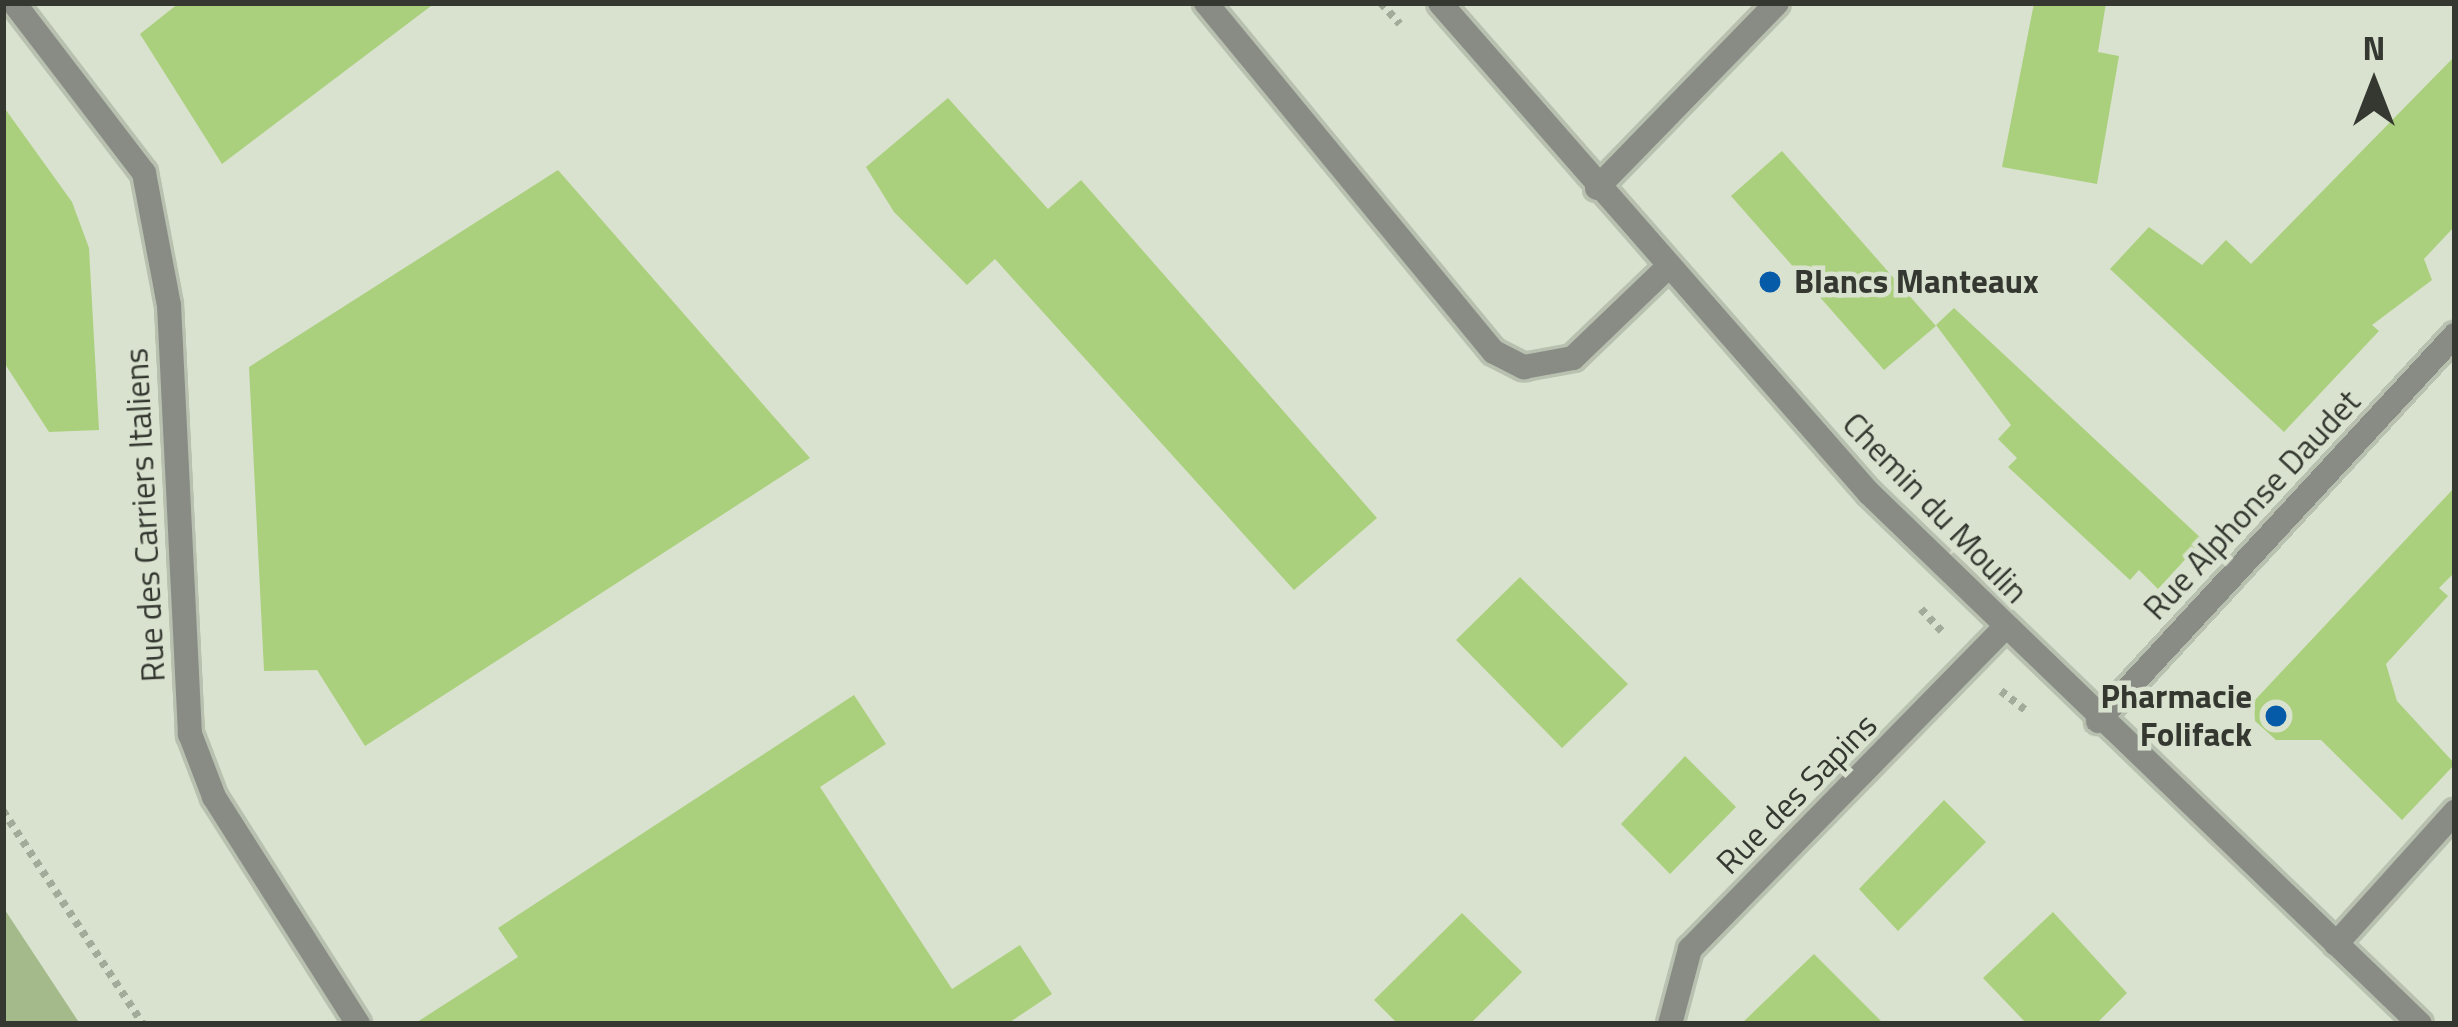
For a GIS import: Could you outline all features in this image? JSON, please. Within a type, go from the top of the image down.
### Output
[{"type":"street","name":"Rue des Carriers Italiens","points":[[14,3],[144,173],[169,305],[190,734],[214,797],[358,1024]]},
{"type":"street","points":[[1206,3],[1494,352],[1524,367],[1573,358],[1668,267]]},
{"type":"street","name":"Chemin du Moulin","points":[[1440,3],[1668,267],[2005,627],[2098,721],[2420,1024]]},
{"type":"street","points":[[1597,188],[1778,3]]},
{"type":"street","name":"Rue Alphonse Daudet","points":[[2098,721],[2455,335]]},
{"type":"street","name":"Rue des Sapins","points":[[1670,1024],[1690,949],[2005,627]]},
{"type":"street","points":[[2336,944],[2455,812]]},
{"type":"path","points":[[3,811],[143,1024]]},
{"type":"green space","points":[[3,907],[80,1024],[3,1024]]},
{"type":"building","points":[[179,3],[435,3],[222,164],[140,34]]},
{"type":"building","points":[[2034,3],[2106,3],[2098,52],[2119,56],[2097,184],[2002,167]]},
{"type":"building","points":[[2455,56],[2455,226],[2424,259],[2432,280],[2372,325],[2379,331],[2284,432],[2110,269],[2149,227],[2202,265],[2226,240],[2251,264]]},
{"type":"building","points":[[948,98],[1048,209],[1081,180],[1377,518],[1294,590],[995,259],[967,285],[894,212],[866,167]]},
{"type":"building","points":[[3,106],[72,202],[89,248],[99,430],[49,432],[3,361]]},
{"type":"building","points":[[1782,151],[1936,326],[1884,370],[1731,196]]},
{"type":"building","points":[[558,170],[810,458],[365,746],[317,670],[264,671],[249,367]]},
{"type":"building","points":[[1954,308],[2203,540],[2158,589],[2139,570],[2130,580],[2008,467],[2017,458],[1998,439],[2011,425],[1936,325]]},
{"type":"building","points":[[2455,487],[2455,572],[2439,588],[2448,596],[2386,664],[2397,701],[2455,764],[2402,820],[2321,740],[2276,740],[2255,721],[2254,701]]},
{"type":"building","points":[[1520,577],[1628,684],[1562,748],[1456,640]]},
{"type":"building","points":[[854,695],[886,744],[820,787],[952,989],[1020,945],[1052,994],[1007,1024],[414,1024],[518,957],[498,928]]},
{"type":"building","points":[[1685,756],[1736,807],[1670,874],[1621,824]]},
{"type":"building","points":[[1944,800],[1986,842],[1898,931],[1859,889]]},
{"type":"building","points":[[2053,912],[2127,993],[2096,1024],[2027,1024],[1983,978]]},
{"type":"building","points":[[1462,913],[1522,972],[1470,1024],[1398,1024],[1374,1000]]},
{"type":"building","points":[[1814,954],[1884,1024],[1741,1024]]},
{"type":"place","name":"Blancs Manteaux","points":[[1770,282]]},
{"type":"place","name":"Pharmacie Folifack","points":[[2276,716]]}]
